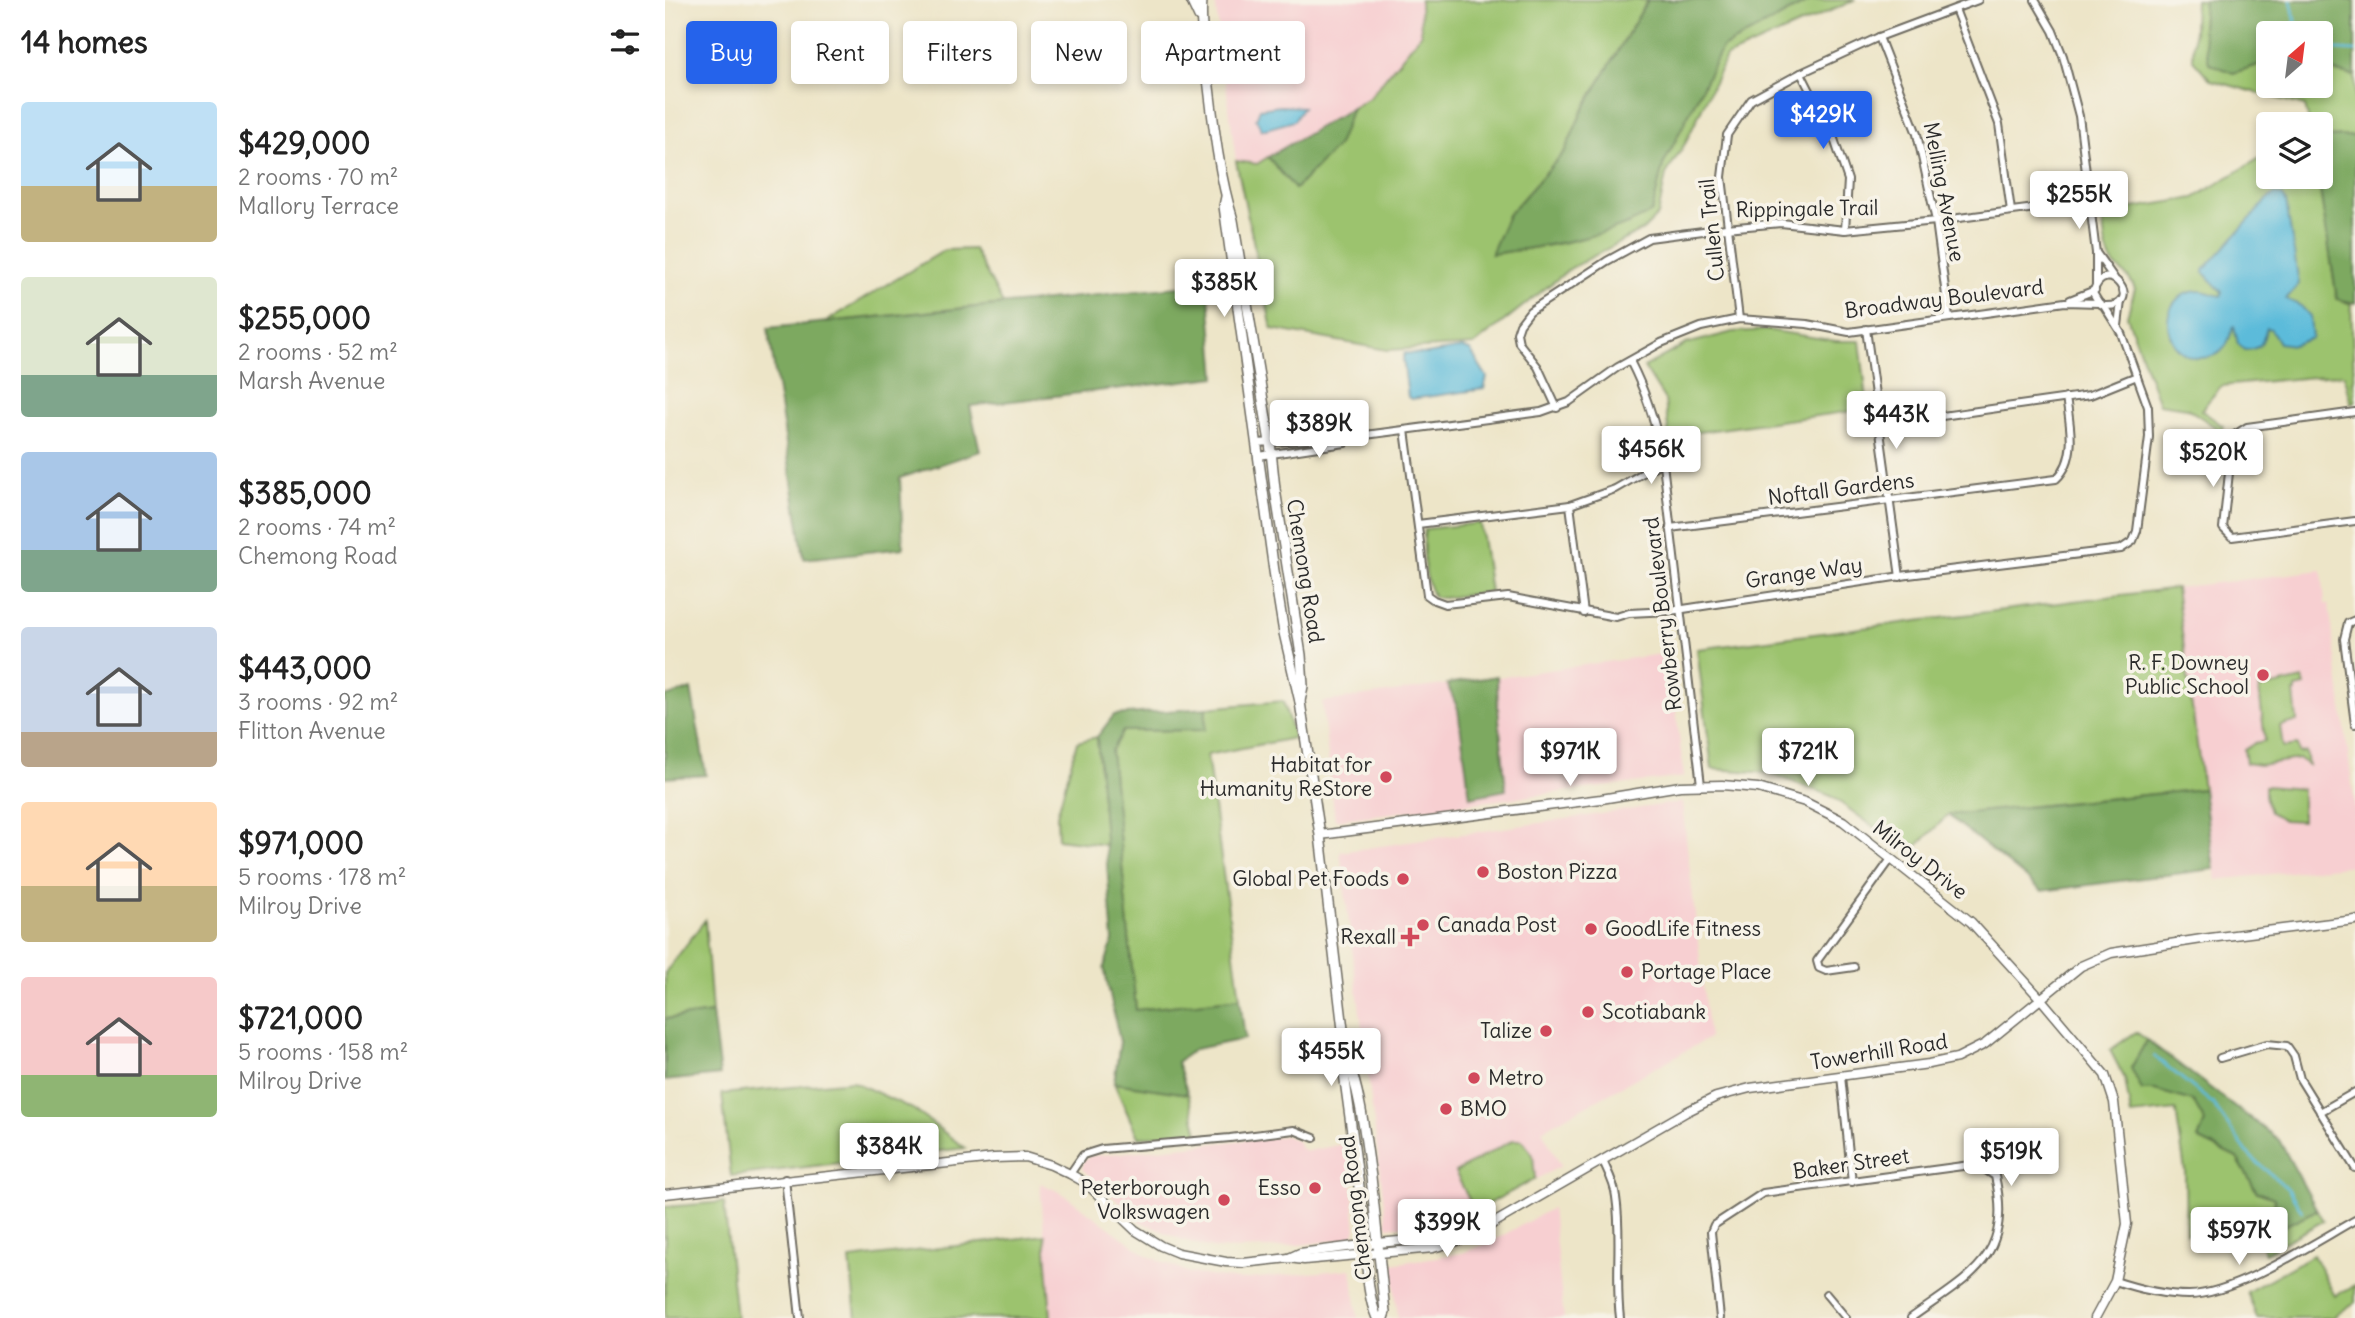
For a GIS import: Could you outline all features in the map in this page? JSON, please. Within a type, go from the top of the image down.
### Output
[{"type":"main road","name":"Chemong Road","points":[[1191,0],[1200,19]]},
{"type":"main road","name":"Chemong Road","points":[[1202,0],[1200,19],[1210,103],[1226,197],[1233,220],[1270,442],[1301,655],[1303,686],[1300,702]]},
{"type":"main road","name":"Chemong Road","points":[[1226,197],[1224,206],[1284,633],[1300,702],[1319,835],[1346,1055],[1344,1073],[1373,1308],[1377,1318]]},
{"type":"main road","name":"Chemong Road","points":[[1346,1055],[1354,1074],[1363,1124],[1378,1242],[1385,1312],[1383,1318]]},
{"type":"street","name":"Cullen Trail","points":[[1739,319],[1722,177],[1727,135],[1751,100],[1801,73],[1879,37],[1978,0]]},
{"type":"street","points":[[2035,0],[2053,31],[2073,87],[2079,116],[2096,253],[2095,298],[2101,304],[2113,306],[2121,301],[2124,293],[2122,284],[2114,278],[2096,253]]},
{"type":"street","points":[[1955,9],[1999,124],[2011,211]]},
{"type":"street","name":"Melling Avenue","points":[[1879,37],[1917,134],[1936,221],[1949,318]]},
{"type":"street","points":[[1801,73],[1833,136],[1847,180],[1845,230]]},
{"type":"street","name":"Rippingale Trail","points":[[1557,408],[1538,367],[1519,343],[1517,333],[1520,324],[1530,311],[1607,261],[1649,238],[1781,223],[1845,230],[2089,201]]},
{"type":"street","points":[[2095,287],[2105,278],[2114,278]]},
{"type":"street","name":"Broadway Boulevard","points":[[2065,302],[2095,287]]},
{"type":"street","name":"Grange Way","points":[[2118,328],[2121,301]]},
{"type":"street","name":"Broadway Boulevard","points":[[1257,443],[1350,437],[1557,408],[1661,343],[1691,331],[1739,319],[1807,324],[1849,332],[2065,302],[2101,304]]},
{"type":"street","name":"Grange Way","points":[[1405,430],[1427,595],[1445,604],[1507,597],[1616,617],[1629,613],[2121,549],[2129,545],[2137,531],[2149,437],[2148,407],[2118,328],[2101,304]]},
{"type":"street","points":[[1866,330],[1900,577]]},
{"type":"street","name":"Rowberry Boulevard","points":[[1630,360],[1654,415],[1662,462],[1701,785]]},
{"type":"street","points":[[1879,425],[2090,395],[2137,376]]},
{"type":"street","name":"Noftall Gardens","points":[[1670,528],[2056,479],[2069,461],[2070,426],[2066,398]]},
{"type":"street","points":[[2355,412],[2247,427],[2233,436],[2223,528],[2232,537],[2355,521]]},
{"type":"street","name":"Broadway Boulevard","points":[[1259,456],[1345,443],[1350,437]]},
{"type":"street","points":[[1418,524],[1570,505],[1615,489],[1662,462]]},
{"type":"street","points":[[1570,505],[1584,613]]},
{"type":"street","points":[[2355,620],[2348,623],[2344,639],[2355,724]]},
{"type":"street","name":"Milroy Drive","points":[[1319,835],[1701,785],[1758,789],[1805,802],[1843,821],[1971,922],[2105,1075],[2114,1101],[2127,1224],[2115,1281],[2095,1318]]},
{"type":"street","points":[[1854,967],[1826,971],[1818,968],[1817,961],[1891,859]]},
{"type":"street","name":"Towerhill Road","points":[[1366,1249],[1378,1242],[1442,1237],[1492,1224],[1716,1097],[1750,1088],[1957,1058],[1985,1044],[2081,966],[2111,953],[2355,920]]},
{"type":"street","points":[[2220,1058],[2267,1044],[2287,1046],[2294,1056],[2300,1079],[2355,1168]]},
{"type":"street","points":[[1841,1076],[1852,1182]]},
{"type":"street","points":[[2321,1112],[2355,1092]]},
{"type":"street","points":[[1070,1174],[1083,1155],[1102,1149],[1294,1130],[1314,1138]]},
{"type":"street","name":"Towerhill Road","points":[[665,1194],[785,1179],[1025,1157],[1086,1183],[1135,1230],[1161,1246],[1178,1253],[1226,1262],[1289,1258],[1300,1253],[1366,1249],[1379,1253],[1433,1248],[1482,1234],[1492,1224]]},
{"type":"street","points":[[1603,1161],[1616,1195],[1619,1220],[1617,1297],[1620,1318]]},
{"type":"street","name":"Baker Street","points":[[1720,1318],[1711,1240],[1714,1225],[1763,1194],[1970,1165],[1980,1166],[1995,1176],[2001,1216],[1996,1240],[1982,1262],[1911,1318]]},
{"type":"street","points":[[785,1179],[800,1318]]},
{"type":"street","points":[[2115,1281],[2154,1292],[2191,1295],[2234,1286],[2355,1220]]},
{"type":"street","points":[[1826,1294],[1846,1318]]},
{"type":"shaded area","points":[[1215,0],[1420,0],[1421,34],[1369,98],[1257,164],[1236,161],[1226,84],[1305,84],[1305,21],[1218,21]]},
{"type":"shaded area","name":"R. F. Downey Public School","points":[[2322,570],[2325,604],[2329,605],[2355,807],[2355,865],[2216,880],[2176,588]]},
{"type":"shaded area","points":[[1669,653],[1684,777],[1335,820],[1322,702]]},
{"type":"shaded area","points":[[1682,802],[1709,1038],[1542,1130],[1561,1166],[1456,1221],[1387,1227],[1340,852]]},
{"type":"shaded area","points":[[1285,1136],[1296,1140],[1302,1149],[1308,1151],[1349,1143],[1356,1230],[1350,1239],[1272,1248],[1215,1249],[1183,1240],[1141,1222],[1082,1169],[1084,1160],[1090,1156]]},
{"type":"shaded area","points":[[1040,1183],[1062,1193],[1148,1256],[1190,1273],[1238,1280],[1351,1269],[1358,1318],[1051,1318]]},
{"type":"shaded area","points":[[1552,1208],[1564,1318],[1398,1318],[1392,1264],[1462,1253],[1491,1242]]},
{"type":"green space","points":[[1420,0],[1648,0],[1581,114],[1565,151],[1508,215],[1492,254],[1596,235],[1652,212],[1663,165],[1722,48],[1811,0],[1855,0],[1726,57],[1686,142],[1666,174],[1658,215],[1643,230],[1571,268],[1474,345],[1387,350],[1272,329],[1236,161],[1257,164],[1268,157],[1295,189],[1338,145],[1352,108],[1369,98],[1421,34]]},
{"type":"green space","points":[[1648,0],[1811,0],[1722,48],[1663,165],[1652,212],[1595,235],[1491,254],[1508,215],[1565,151],[1581,114]]},
{"type":"green space","points":[[2195,0],[2204,0],[2202,29],[2233,73],[2256,66],[2256,92],[2211,80],[2193,60]]},
{"type":"green space","points":[[2204,0],[2355,0],[2355,76],[2333,71],[2333,21],[2256,21],[2256,66],[2233,73],[2209,63],[2202,29]]},
{"type":"green space","points":[[2333,71],[2355,76],[2355,136],[2333,137],[2333,112],[2307,112],[2305,106],[2276,98],[2333,98]]},
{"type":"green space","points":[[1352,108],[1338,145],[1295,189],[1268,157]]},
{"type":"green space","points":[[2355,136],[2355,303],[2337,299],[2320,189],[2333,189],[2333,137]]},
{"type":"green space","points":[[2256,160],[2256,189],[2320,189],[2337,299],[2351,304],[2355,402],[2351,403],[2344,374],[2221,386],[2201,410],[2223,426],[2221,431],[2187,408],[2159,404],[2127,316],[2135,289],[2110,258],[2102,213],[2194,198]]},
{"type":"green space","points":[[974,249],[1003,304],[825,322],[945,250]]},
{"type":"green space","points":[[1208,284],[1216,377],[970,406],[980,451],[900,478],[903,548],[804,559],[768,328]]},
{"type":"green space","points":[[1768,330],[1836,341],[1860,341],[1868,409],[1669,436],[1665,400],[1644,367],[1686,344],[1733,332]]},
{"type":"green space","points":[[1480,523],[1490,592],[1434,597],[1425,564],[1425,529]]},
{"type":"green space","points":[[2176,588],[2203,789],[1948,815],[1910,853],[1831,796],[1769,773],[1712,769],[1697,649]]},
{"type":"green space","points":[[1497,676],[1506,790],[1470,797],[1458,709],[1447,684]]},
{"type":"green space","points":[[2303,679],[2305,686],[2296,688],[2294,692],[2297,721],[2280,726],[2283,747],[2297,745],[2299,753],[2306,752],[2308,765],[2299,759],[2260,765],[2246,763],[2244,750],[2255,743],[2265,741],[2259,689]]},
{"type":"green space","points":[[691,689],[706,775],[665,778],[665,697]]},
{"type":"green space","points":[[1283,701],[1294,738],[1207,755],[1240,998],[1136,1010],[1111,751],[1122,731],[1205,730],[1206,708]]},
{"type":"green space","points":[[1206,708],[1205,730],[1123,731],[1111,751],[1136,1010],[1240,998],[1245,1039],[1195,1049],[1177,1062],[1188,1094],[1114,1083],[1120,1042],[1104,967],[1113,941],[1097,737],[1114,715]]},
{"type":"green space","points":[[1097,737],[1106,845],[1058,839],[1057,815],[1077,742]]},
{"type":"green space","points":[[2265,786],[2302,789],[2302,821],[2284,820],[2270,812]]},
{"type":"green space","points":[[2203,789],[2214,869],[2042,891],[1948,815]]},
{"type":"green space","points":[[705,920],[712,1013],[665,1019],[665,973]]},
{"type":"green space","points":[[712,1013],[720,1075],[665,1081],[665,1019]]},
{"type":"green space","points":[[2136,1032],[2147,1040],[2131,1068],[2155,1090],[2193,1101],[2205,1122],[2198,1139],[2237,1158],[2257,1192],[2274,1198],[2278,1228],[2317,1210],[2323,1221],[2265,1253],[2251,1222],[2186,1233],[2185,1171],[2176,1110],[2131,1115],[2125,1079],[2110,1050]]},
{"type":"green space","points":[[2147,1040],[2279,1140],[2317,1210],[2278,1229],[2274,1198],[2257,1192],[2237,1158],[2198,1139],[2205,1122],[2193,1101],[2155,1090],[2142,1090],[2131,1068]]},
{"type":"green space","points":[[852,1081],[913,1109],[965,1148],[731,1176],[722,1094]]},
{"type":"green space","points":[[1114,1083],[1188,1094],[1198,1133],[1138,1137]]},
{"type":"green space","points":[[1513,1140],[1522,1140],[1533,1155],[1535,1179],[1475,1211],[1455,1172]]},
{"type":"green space","points":[[724,1202],[736,1318],[665,1318],[665,1207]]},
{"type":"green space","points":[[1045,1235],[1051,1318],[856,1318],[850,1259]]},
{"type":"green space","points":[[2313,1255],[2335,1296],[2355,1285],[2355,1302],[2332,1318],[2257,1318],[2247,1292]]},
{"type":"water","points":[[1303,107],[1294,121],[1262,130],[1256,119],[1260,109]]},
{"type":"water","points":[[2275,194],[2282,195],[2286,201],[2299,284],[2286,299],[2301,306],[2310,316],[2312,338],[2293,345],[2279,343],[2271,329],[2267,328],[2261,344],[2245,350],[2238,344],[2234,327],[2221,352],[2199,358],[2185,354],[2175,344],[2169,331],[2168,317],[2173,304],[2183,295],[2200,291],[2221,296],[2222,292],[2204,270]]},
{"type":"water","points":[[1462,348],[1470,350],[1487,377],[1484,389],[1411,399],[1408,397],[1403,358],[1405,353],[1427,354]]},
{"type":"waterway","points":[[2291,0],[2295,21]]},
{"type":"waterway","points":[[2333,50],[2355,51]]},
{"type":"waterway","points":[[2154,1056],[2212,1103],[2250,1156],[2288,1189],[2302,1211]]},
{"type":"place","name":"R. F. Downey Public School","points":[[2263,675]]},
{"type":"place","name":"Habitat for Humanity ReStore","points":[[1386,777]]},
{"type":"place","name":"Boston Pizza","points":[[1483,872]]},
{"type":"place","name":"Global Pet Foods","points":[[1403,879]]},
{"type":"place","name":"Canada Post","points":[[1423,925]]},
{"type":"place","name":"GoodLife Fitness","points":[[1591,929]]},
{"type":"place","name":"Rexall","points":[[1410,937]]},
{"type":"place","name":"Portage Place","points":[[1627,972]]},
{"type":"place","name":"Scotiabank","points":[[1588,1012]]},
{"type":"place","name":"Talize","points":[[1546,1031]]},
{"type":"place","name":"Metro","points":[[1474,1078]]},
{"type":"place","name":"BMO","points":[[1446,1109]]},
{"type":"place","name":"Esso","points":[[1315,1188]]},
{"type":"place","name":"Peterborough Volkswagen","points":[[1224,1200]]}]
